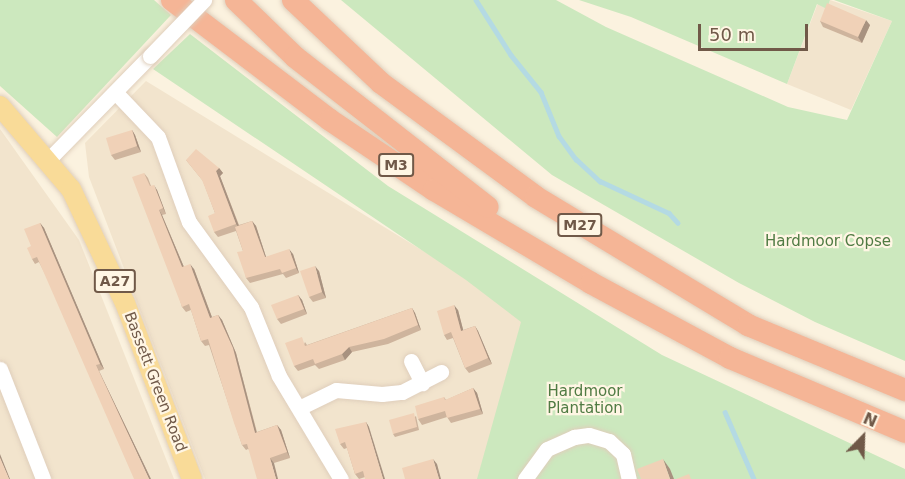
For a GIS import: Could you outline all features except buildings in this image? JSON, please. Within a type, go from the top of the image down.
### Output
[{"type":"highway","name":"M3","points":[[172,0],[330,120],[434,190],[591,283]]},
{"type":"highway","name":"M27","points":[[236,0],[304,65],[441,173],[591,283],[730,358],[905,432]]},
{"type":"highway","name":"M27","points":[[293,0],[381,83],[536,197],[748,325],[905,390]]},
{"type":"main road","name":"Bassett Green Road","points":[[0,106],[49,159],[71,189],[125,303],[192,479]]},
{"type":"street","points":[[49,159],[117,93],[204,0]]},
{"type":"street","points":[[117,93],[158,137],[189,222],[251,307],[279,376],[341,479]]},
{"type":"street","points":[[411,361],[422,383]]},
{"type":"street","points":[[0,369],[43,479]]},
{"type":"street","points":[[299,408],[336,390],[382,394],[422,383],[441,372]]},
{"type":"street","points":[[525,479],[547,449],[573,437],[589,435],[609,441],[622,454],[629,479]]},
{"type":"shaded area","points":[[830,0],[892,21],[851,110],[787,84],[818,3],[827,8]]},
{"type":"shaded area","points":[[146,81],[531,317],[497,479],[205,479],[89,177],[85,143]]},
{"type":"shaded area","points":[[0,129],[79,240],[174,479],[0,479]]},
{"type":"green space","points":[[0,0],[154,0],[171,15],[57,137],[0,86]]},
{"type":"green space","name":"Hardmoor Copse","points":[[341,0],[556,0],[606,27],[788,107],[847,120],[892,21],[834,0],[905,0],[905,361],[815,322],[739,283],[552,175]]},
{"type":"green space","points":[[579,0],[830,0],[827,9],[817,4],[787,84],[631,17]]},
{"type":"green space","name":"Hardmoor Plantation","points":[[190,34],[388,186],[662,355],[905,469],[905,479],[477,479],[521,322],[466,280],[153,69]]},
{"type":"waterway","points":[[476,0],[511,55],[541,92],[559,136],[576,159],[600,181],[669,213],[678,223]]},
{"type":"waterway","points":[[725,412],[754,479]]}]
